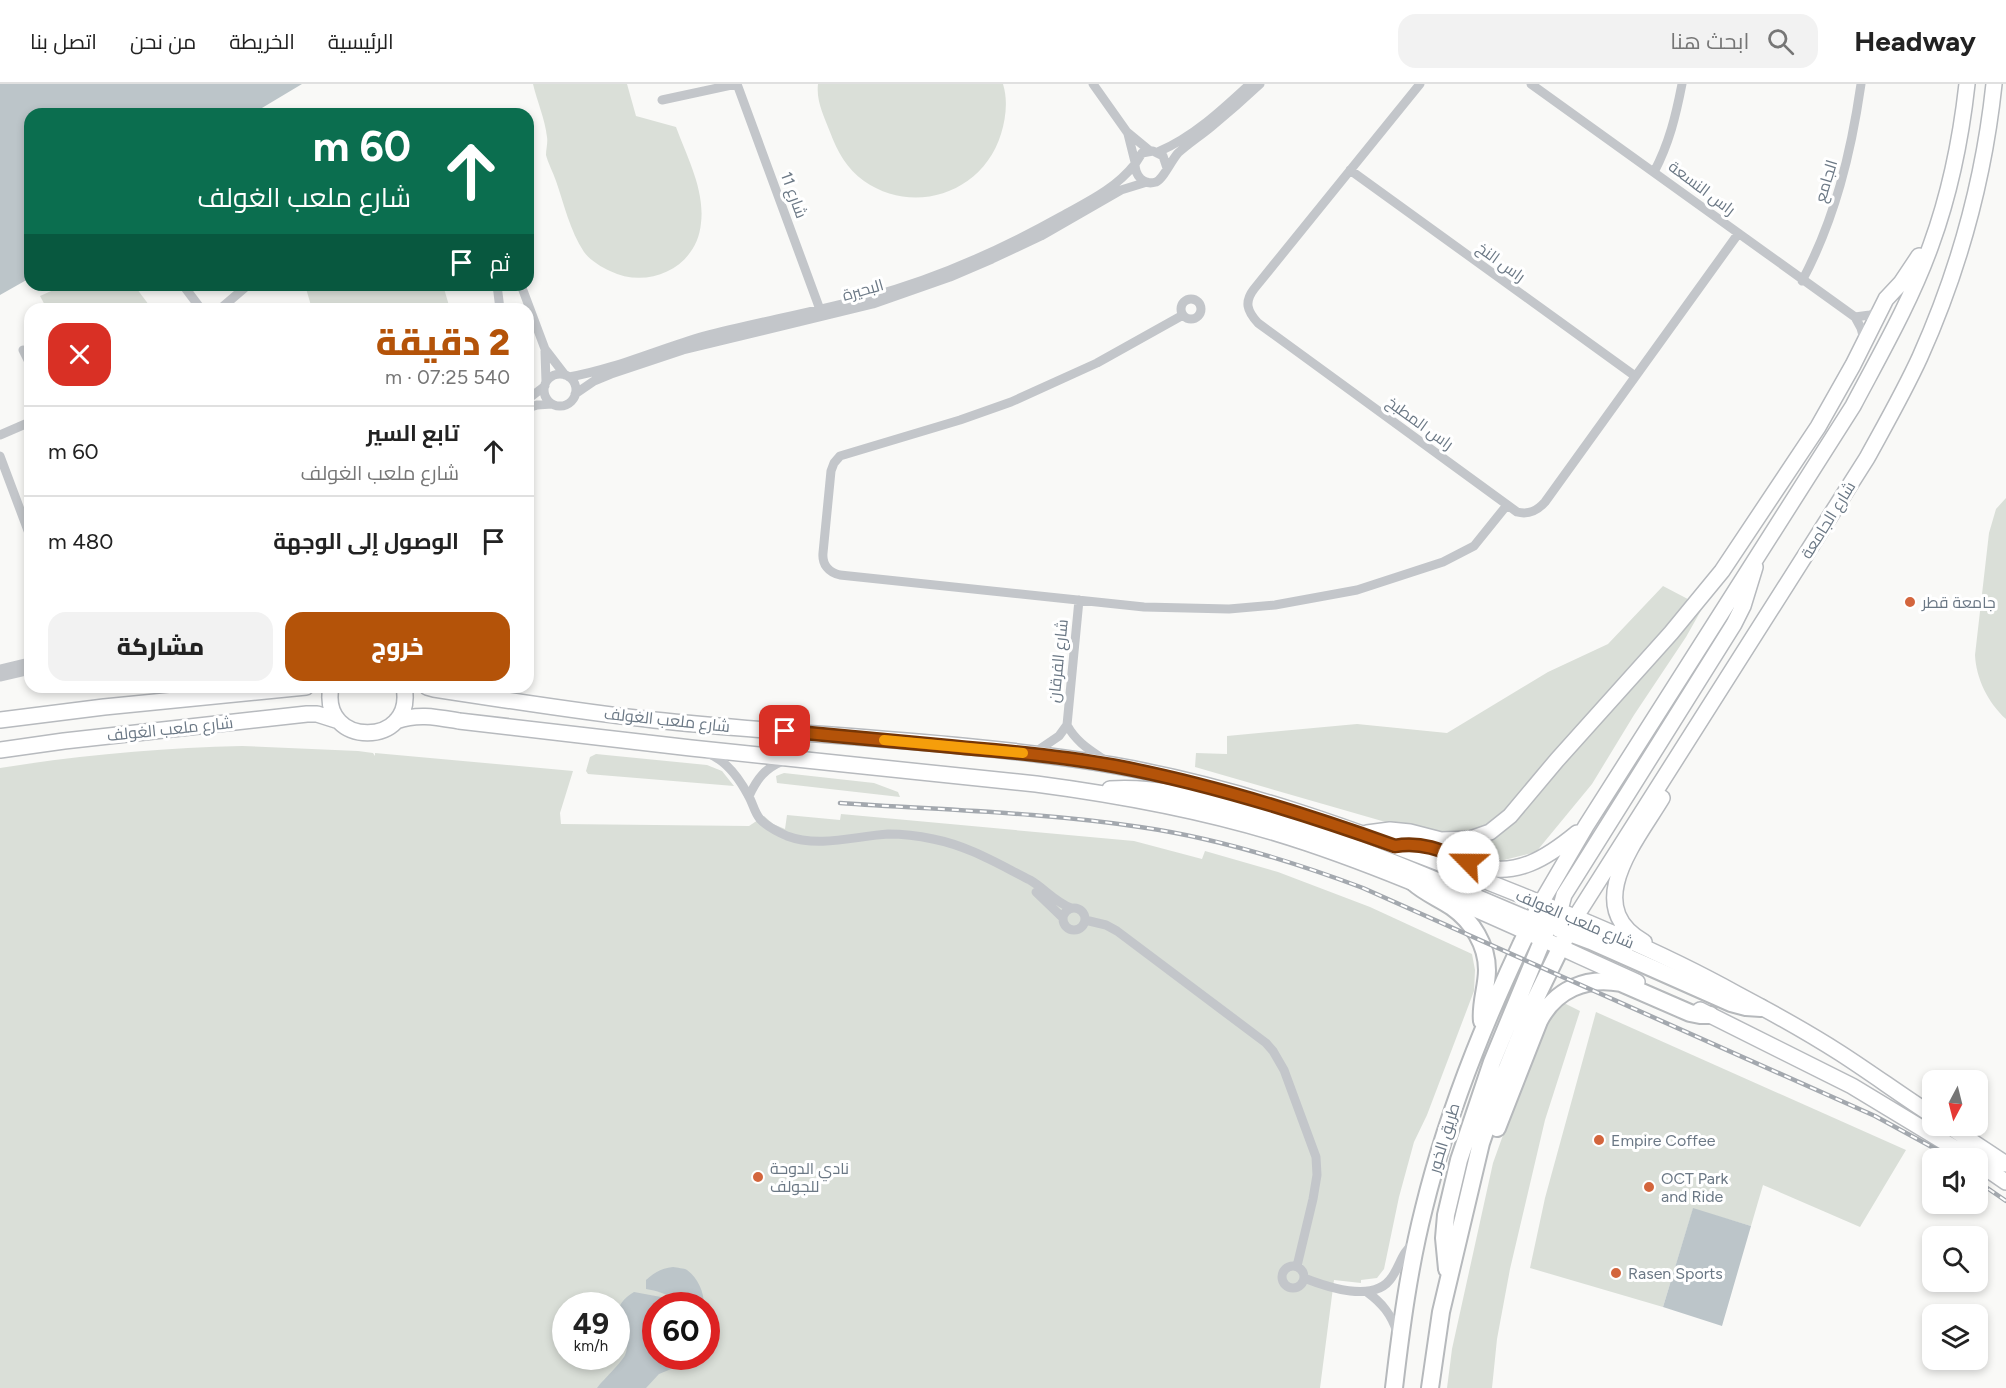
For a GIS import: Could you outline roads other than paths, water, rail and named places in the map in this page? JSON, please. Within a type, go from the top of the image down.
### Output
[{"type":"highway","points":[[1413,882],[1422,891],[1461,914],[1479,938],[1487,964],[1487,980],[1481,1014],[1483,1030]]},
{"type":"highway","name":"طريق الخور","points":[[1430,1388],[1436,1340],[1449,1276],[1481,1143],[1505,1073],[1534,1002],[1560,947],[1541,903]]},
{"type":"highway","name":"طريق الخور","points":[[1394,1388],[1417,1240],[1447,1126],[1483,1030],[1551,925]]},
{"type":"highway","points":[[1449,1276],[1445,1265],[1444,1238],[1446,1215],[1459,1160],[1495,1053],[1551,925],[1731,1003],[1761,1008]]},
{"type":"highway","points":[[1481,1143],[1494,1134],[1499,1125],[1543,1013],[1555,999],[1570,989],[1595,981],[1612,981],[1690,1013],[1710,1014]]},
{"type":"main road","points":[[1541,903],[1586,826],[1853,406],[1906,305],[1931,246],[1953,170],[1967,84]]},
{"type":"main road","name":"شارع الجامعة","points":[[1551,925],[1682,748],[1867,458],[1919,359],[1954,272],[1982,165],[1994,84]]},
{"type":"main road","points":[[1361,834],[1390,830],[1410,832],[1441,840],[1461,841],[1490,832],[1510,816],[1671,633],[1722,571],[1818,427],[1888,295],[1905,279],[1913,264],[1931,246]]},
{"type":"main road","points":[[1853,406],[1863,344]]},
{"type":"main road","points":[[1093,792],[1127,788],[1162,790],[1252,813],[1359,848],[1551,925],[1564,895],[1734,624],[1748,592],[1757,555]]},
{"type":"main road","name":"شارع ملعب الغولف","points":[[0,720],[245,693]]},
{"type":"main road","points":[[331,693],[332,708],[339,721]]},
{"type":"main road","points":[[396,721],[405,703],[404,693]]},
{"type":"main road","name":"شارع ملعب الغولف","points":[[456,693],[653,720],[1031,754],[1113,765],[1246,796],[1312,816],[1541,903]]},
{"type":"main road","name":"شارع ملعب الغولف","points":[[0,750],[307,714],[317,714],[339,721],[355,731],[368,734],[380,731],[396,721],[424,715],[691,748],[1036,784],[1166,805],[1319,847],[1413,882],[1690,969],[1836,1050],[1922,1108]]},
{"type":"main road","points":[[1682,748],[1678,771],[1619,871],[1614,897],[1619,916],[1632,934],[1641,941],[1683,962],[1690,969]]},
{"type":"main road","points":[[1395,846],[1408,843],[1426,846],[1478,866],[1504,869],[1522,867],[1540,860],[1586,826]]},
{"type":"main road","name":"شارع ملعب الغولف","points":[[1560,947],[1710,1014],[1852,1086],[1954,1148]]},
{"type":"main road","points":[[1964,1136],[2006,1164]]},
{"type":"main road","points":[[1988,1170],[2006,1182]]},
{"type":"street","name":"شارع 11","points":[[662,100],[736,84],[822,313]]},
{"type":"street","points":[[1094,84],[1127,132],[1137,175],[1148,182],[1160,179],[1181,151],[1260,84]]},
{"type":"street","points":[[1135,163],[1142,153],[1176,144],[1250,84]]},
{"type":"street","name":"راس المطبخ","points":[[1420,84],[1254,288],[1248,299],[1247,309],[1258,323],[1507,505],[1522,513],[1532,512],[1541,507],[1738,234]]},
{"type":"street","name":"راس النسعة","points":[[1531,84],[1854,317]]},
{"type":"street","points":[[1654,172],[1665,152],[1671,134],[1682,84]]},
{"type":"street","name":"الجامع","points":[[1802,281],[1824,236],[1843,180],[1851,149],[1861,84]]},
{"type":"street","points":[[1127,132],[1164,159],[1167,168]]},
{"type":"street","name":"البحيرة","points":[[1062,220],[1115,185],[1125,177],[1135,163]]},
{"type":"street","name":"راس النخ","points":[[1350,170],[1635,376]]},
{"type":"street","name":"البحيرة","points":[[575,394],[594,381],[611,374],[683,350],[895,293],[992,259],[1121,190],[1148,182]]},
{"type":"street","points":[[228,303],[242,291]]},
{"type":"street","points":[[234,298],[236,303]]},
{"type":"street","points":[[1863,344],[1861,328],[1854,317],[1879,311]]},
{"type":"street","name":"البحيرة","points":[[567,376],[597,372],[681,343],[718,333],[822,313]]},
{"type":"street","points":[[1183,315],[1097,363],[1011,402],[902,439],[846,453],[836,459],[832,467],[822,556],[826,567],[834,573],[849,576],[1144,607],[1229,609],[1297,602],[1386,582],[1474,546],[1507,505]]},
{"type":"street","points":[[534,320],[545,349],[575,385],[575,394],[567,404],[534,406]]},
{"type":"street","points":[[545,349],[545,396],[552,404]]},
{"type":"street","points":[[534,394],[555,375],[567,376]]},
{"type":"street","points":[[0,435],[24,425]]},
{"type":"street","points":[[0,456],[24,520]]},
{"type":"street","name":"شارع الفرقان","points":[[1031,754],[1055,740],[1067,724],[1080,600]]},
{"type":"street","points":[[0,669],[24,663]]},
{"type":"street","points":[[0,677],[24,671]]},
{"type":"street","name":"شارع الفرقان","points":[[1067,724],[1080,744],[1113,765]]},
{"type":"street","points":[[691,748],[711,754],[735,773],[749,796],[754,811],[760,819],[777,831],[799,839],[827,840],[891,834],[934,839],[988,857],[1030,881],[1061,903],[1082,911],[1085,920],[1082,926],[1074,930],[1065,925],[1064,918],[1066,912],[1071,908]]},
{"type":"street","points":[[749,796],[764,772],[773,765],[791,758]]},
{"type":"street","points":[[1022,878],[1064,918]]},
{"type":"street","points":[[1085,920],[1106,925],[1117,931],[1266,1043],[1278,1059],[1311,1138],[1318,1166],[1313,1199],[1297,1266]]},
{"type":"street","points":[[1367,1292],[1388,1282],[1394,1275],[1402,1254],[1417,1240]]},
{"type":"street","points":[[1290,1266],[1297,1266],[1303,1272],[1304,1278],[1299,1286],[1293,1287],[1287,1286],[1282,1275],[1290,1266]]},
{"type":"street","points":[[1304,1278],[1333,1288],[1367,1292],[1381,1302],[1389,1313],[1400,1340]]},
{"type":"railway","points":[[840,803],[1103,822],[1197,837],[1281,860],[1363,888],[1875,1116],[1934,1148]]},
{"type":"railway","points":[[1988,1189],[2006,1201]]},
{"type":"place","name":"جامعة قطر","points":[[1910,602]]},
{"type":"place","name":"Empire Coffee","points":[[1599,1140]]},
{"type":"place","name":"نادي الدوحة للجولف","points":[[758,1177]]},
{"type":"place","name":"OCT Park and Ride","points":[[1649,1187]]},
{"type":"place","name":"Rasen Sports","points":[[1616,1273]]}]
